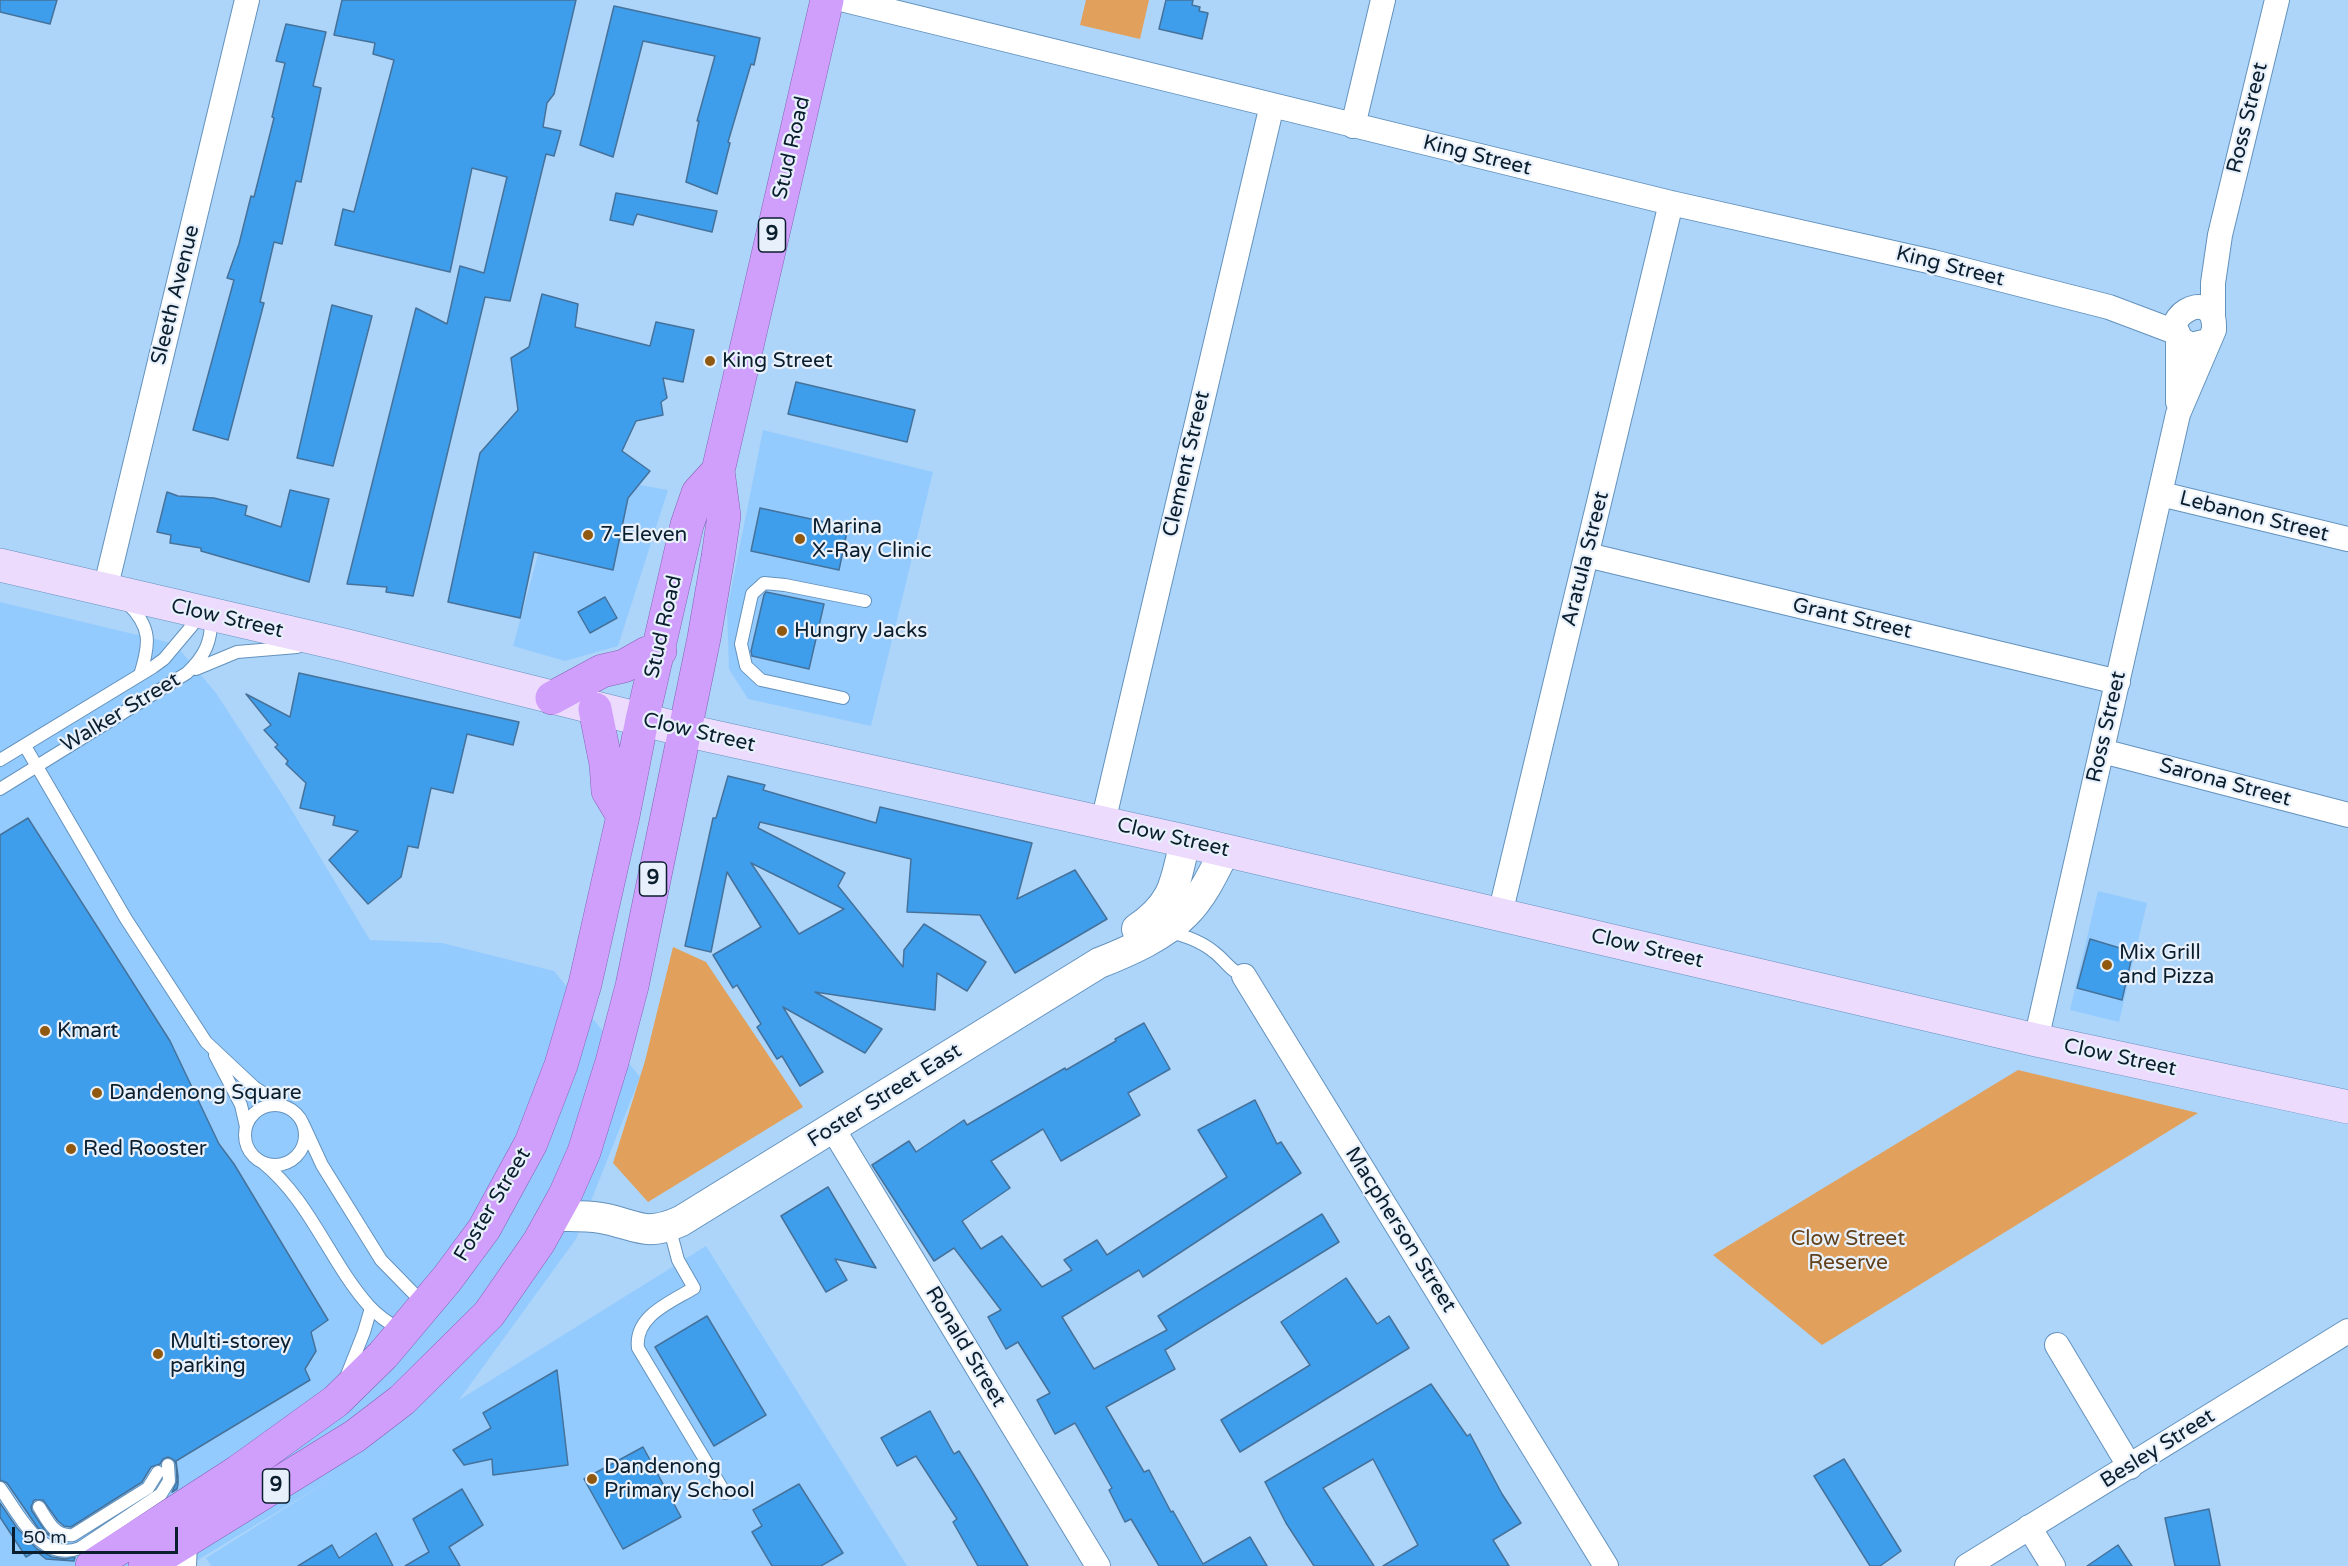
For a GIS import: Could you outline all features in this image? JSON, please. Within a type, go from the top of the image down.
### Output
[{"type":"highway","name":"Stud Road","points":[[684,730],[704,638],[724,516],[718,471],[827,0]]},
{"type":"highway","name":"Stud Road","points":[[642,720],[660,651],[687,525],[698,494],[718,471]]},
{"type":"highway","points":[[552,698],[602,671],[624,666],[647,653],[660,651]]},
{"type":"highway","points":[[595,709],[606,764],[608,791],[623,816]]},
{"type":"highway","name":"Foster Street","points":[[92,1566],[239,1471],[336,1401],[376,1363],[403,1332],[447,1279],[484,1229],[531,1143],[561,1065],[582,994],[623,816],[642,720]]},
{"type":"highway","name":"9","points":[[145,1566],[185,1554],[355,1436],[402,1400],[489,1314],[515,1279],[554,1216],[584,1152],[632,986],[684,730]]},
{"type":"highway","points":[[424,1304],[450,1353]]},
{"type":"highway","points":[[403,1332],[450,1353]]},
{"type":"main road","name":"Clow Street","points":[[0,565],[344,645],[684,730],[1103,822],[2036,1040],[2348,1107]]},
{"type":"street","name":"Sleeth Avenue","points":[[110,591],[247,0]]},
{"type":"street","name":"King Street","points":[[846,0],[1671,203],[1933,262],[2109,307],[2178,334]]},
{"type":"street","points":[[1353,126],[1383,0]]},
{"type":"street","name":"Ross Street","points":[[2212,317],[2213,283],[2220,235],[2277,0]]},
{"type":"street","name":"Clement Street","points":[[1103,822],[1272,105]]},
{"type":"street","name":"Aratula Street","points":[[1500,914],[1671,203]]},
{"type":"street","name":"Ross Street","points":[[2186,309],[2220,235]]},
{"type":"street","name":"King Street","points":[[2109,307],[2186,309]]},
{"type":"street","points":[[2199,307],[2209,312],[2212,317],[2214,330],[2203,344],[2191,345],[2178,334],[2178,318],[2186,309],[2199,307]]},
{"type":"street","name":"Ross Street","points":[[2178,334],[2178,414]]},
{"type":"street","name":"Ross Street","points":[[2036,1040],[2178,414],[2208,340]]},
{"type":"street","name":"Lebanon Street","points":[[2161,494],[2348,540]]},
{"type":"street","name":"Grant Street","points":[[1587,555],[2118,682]]},
{"type":"street","name":"Sarona Street","points":[[2102,751],[2348,815]]},
{"type":"street","name":"Foster Street East","points":[[669,1226],[690,1216],[1099,963],[1129,935],[1157,914],[1166,902],[1174,885],[1185,841]]},
{"type":"street","name":"Foster Street East","points":[[1099,963],[1123,954],[1181,917],[1194,904],[1225,850]]},
{"type":"street","name":"Macpherson Street","points":[[1244,976],[1606,1566]]},
{"type":"street","name":"Ronald Street","points":[[832,1129],[1098,1566]]},
{"type":"street","points":[[554,1216],[597,1217],[647,1230],[669,1226]]},
{"type":"street","name":"Besley Street","points":[[1967,1566],[2348,1331]]},
{"type":"street","points":[[2058,1345],[2130,1467]]},
{"type":"street","points":[[2029,1527],[2053,1566]]},
{"type":"lane","points":[[843,698],[761,680],[746,666],[741,644],[752,594],[764,583],[866,601]]},
{"type":"lane","points":[[110,591],[134,610],[147,634],[147,651],[140,675]]},
{"type":"lane","name":"Walker Street","points":[[0,760],[164,659],[189,626],[206,614],[211,633],[208,647],[188,673],[0,789]]},
{"type":"lane","points":[[188,673],[237,652],[344,645]]},
{"type":"lane","points":[[25,746],[126,919],[186,1013],[212,1049],[241,1105],[245,1117],[245,1134],[249,1150],[294,1194],[371,1308],[403,1332]]},
{"type":"lane","name":"Macpherson Street","points":[[1162,930],[1202,944],[1244,976]]},
{"type":"lane","points":[[212,1049],[262,1094],[295,1112],[325,1170],[381,1260],[424,1304]]},
{"type":"lane","points":[[245,1134],[250,1120],[260,1110],[268,1106],[283,1106]]},
{"type":"lane","points":[[262,1162],[272,1165],[281,1164],[295,1158],[304,1146],[306,1136],[304,1126]]},
{"type":"lane","points":[[669,1226],[678,1260],[694,1288],[644,1320],[638,1336],[638,1348],[725,1493]]},
{"type":"lane","points":[[336,1401],[364,1332],[371,1308]]},
{"type":"lane","points":[[0,1488],[34,1534],[48,1547],[56,1551],[72,1551],[80,1548],[160,1494],[169,1481],[163,1469],[148,1488],[73,1535],[60,1535],[39,1507]]},
{"type":"shaded area","points":[[763,430],[933,472],[871,726],[748,699],[729,669],[727,610]]},
{"type":"shaded area","points":[[561,471],[668,490],[618,646],[565,661],[513,646]]},
{"type":"shaded area","points":[[0,602],[175,644],[216,693],[285,799],[370,940],[442,943],[554,971],[640,1077],[576,1239],[459,1400],[706,1246],[907,1566],[211,1566],[206,1558],[333,1478],[188,1566],[0,1566]]},
{"type":"shaded area","points":[[2098,891],[2147,903],[2119,1022],[2070,1010]]},
{"type":"green space","points":[[1086,0],[1149,0],[1140,39],[1080,25]]},
{"type":"green space","points":[[673,947],[706,962],[803,1107],[648,1202],[613,1163],[645,1061]]},
{"type":"green space","name":"Clow Street Reserve","points":[[2018,1070],[2198,1113],[1822,1345],[1713,1255]]},
{"type":"building","points":[[0,0],[57,0],[50,24],[0,12]]},
{"type":"building","points":[[342,0],[576,0],[554,94],[547,103],[543,127],[561,131],[554,156],[546,154],[510,301],[485,297],[413,596],[386,592],[387,587],[347,584],[416,308],[447,324],[460,266],[484,273],[507,177],[472,168],[450,272],[335,245],[343,209],[354,212],[394,60],[373,54],[375,43],[334,35]]},
{"type":"building","points":[[1166,0],[1193,0],[1192,5],[1200,7],[1199,11],[1208,13],[1202,39],[1159,29]]},
{"type":"building","points":[[614,6],[760,38],[754,65],[751,64],[728,142],[730,143],[717,194],[686,182],[699,121],[697,121],[715,56],[643,41],[613,157],[580,145]]},
{"type":"building","points":[[286,24],[326,32],[313,86],[321,88],[301,182],[296,181],[282,244],[274,242],[260,302],[264,303],[228,440],[193,430],[234,280],[227,278],[239,244],[251,196],[254,197],[274,118],[272,117],[285,63],[276,61]]},
{"type":"building","points":[[616,193],[717,211],[712,232],[637,214],[633,225],[610,220]]},
{"type":"building","points":[[542,294],[578,304],[575,327],[650,346],[656,322],[694,330],[683,382],[663,378],[667,398],[661,402],[663,415],[636,421],[622,451],[650,471],[628,498],[613,570],[534,552],[520,618],[448,602],[480,453],[518,410],[511,358],[529,347]]},
{"type":"building","points":[[332,305],[372,316],[333,466],[297,458]]},
{"type":"building","points":[[796,382],[915,410],[907,442],[788,414]]},
{"type":"building","points":[[290,490],[329,499],[309,582],[201,551],[201,548],[170,543],[171,535],[157,532],[167,492],[178,496],[214,498],[247,506],[245,515],[281,527]]},
{"type":"building","name":"Marina X-Ray Clinic","points":[[760,508],[848,527],[839,570],[751,551]]},
{"type":"building","points":[[766,592],[824,604],[809,669],[752,656],[751,651]]},
{"type":"building","points":[[605,597],[617,618],[590,633],[578,612]]},
{"type":"building","points":[[299,673],[519,722],[513,745],[467,734],[453,793],[431,788],[418,848],[408,846],[401,877],[368,904],[329,860],[358,831],[333,825],[335,816],[300,808],[306,783],[286,764],[288,761],[275,747],[278,745],[264,730],[271,725],[246,694],[290,717]]},
{"type":"building","points":[[728,776],[765,785],[763,790],[876,823],[880,807],[1032,843],[1017,899],[1075,870],[1107,919],[1015,973],[980,915],[907,912],[911,859],[760,822],[758,828],[845,873],[838,886],[903,967],[904,950],[924,924],[986,962],[967,991],[937,973],[935,1010],[815,992],[882,1029],[865,1053],[783,1007],[823,1072],[800,1086],[782,1056],[777,1059],[757,1027],[761,1024],[737,985],[733,988],[713,955],[761,927],[727,872],[711,952],[685,946],[713,818],[716,818]],"holes":[[[751,863],[844,909],[799,934]]]},
{"type":"building","points":[[28,818],[170,1041],[219,1144],[234,1164],[328,1320],[311,1332],[316,1351],[305,1369],[310,1380],[176,1461],[178,1476],[177,1489],[172,1492],[177,1481],[176,1464],[168,1457],[160,1464],[151,1467],[142,1482],[71,1527],[64,1526],[58,1521],[43,1500],[34,1500],[32,1511],[46,1532],[58,1541],[38,1528],[7,1483],[0,1480],[0,835]]},
{"type":"building","name":"Mix Grill and Pizza","points":[[2090,939],[2133,952],[2122,1000],[2077,988]]},
{"type":"building","points":[[1144,1023],[1170,1069],[1128,1093],[1140,1115],[1061,1161],[1043,1129],[991,1161],[1010,1188],[962,1221],[981,1249],[1002,1236],[1042,1287],[1072,1270],[1064,1260],[1097,1240],[1107,1255],[1227,1177],[1198,1130],[1255,1100],[1277,1144],[1281,1142],[1301,1173],[1143,1277],[1139,1270],[1062,1317],[1094,1369],[1167,1330],[1158,1316],[1322,1214],[1339,1242],[1165,1350],[1175,1369],[1106,1407],[1144,1472],[1149,1470],[1171,1512],[1173,1511],[1203,1564],[1250,1537],[1267,1566],[1159,1566],[1131,1519],[1125,1522],[1109,1490],[1112,1488],[1075,1423],[1055,1434],[1037,1400],[1050,1393],[1018,1342],[1006,1349],[988,1317],[1001,1310],[954,1248],[934,1261],[872,1165],[909,1141],[916,1152],[964,1120],[967,1125]]},
{"type":"building","points":[[828,1187],[876,1268],[835,1259],[847,1280],[826,1292],[781,1216]]},
{"type":"building","points":[[1346,1278],[1377,1324],[1389,1316],[1409,1348],[1240,1452],[1221,1420],[1310,1365],[1281,1322]]},
{"type":"building","points":[[707,1316],[766,1415],[714,1446],[655,1347]]},
{"type":"building","points":[[557,1370],[568,1465],[493,1475],[492,1459],[464,1465],[453,1450],[491,1428],[483,1413]]},
{"type":"building","points":[[1431,1384],[1467,1436],[1470,1434],[1502,1494],[1521,1523],[1493,1540],[1509,1566],[1383,1566],[1418,1545],[1373,1459],[1323,1488],[1374,1566],[1314,1566],[1286,1523],[1265,1482]]},
{"type":"building","points":[[930,1411],[954,1454],[959,1451],[1028,1566],[978,1566],[953,1522],[957,1519],[916,1456],[897,1466],[881,1438]]},
{"type":"building","points":[[643,1447],[681,1517],[623,1549],[584,1479]]},
{"type":"building","points":[[1844,1459],[1901,1551],[1880,1566],[1870,1566],[1814,1476]]},
{"type":"building","points":[[799,1484],[843,1553],[821,1566],[772,1566],[752,1532],[762,1526],[753,1510]]},
{"type":"building","points":[[462,1489],[483,1525],[449,1547],[460,1566],[405,1566],[429,1552],[413,1519]]},
{"type":"building","points":[[0,1503],[17,1528],[37,1549],[52,1557],[65,1559],[75,1557],[74,1561],[46,1559],[36,1551],[26,1557],[0,1517]]},
{"type":"building","points":[[2209,1509],[2220,1566],[2175,1566],[2165,1518]]},
{"type":"building","points":[[376,1533],[393,1566],[298,1566],[332,1545],[339,1558]]},
{"type":"building","points":[[2118,1545],[2132,1566],[2087,1566]]},
{"type":"place","name":"King Street","points":[[710,361]]},
{"type":"place","name":"7-Eleven","points":[[588,535]]},
{"type":"place","name":"Marina X-Ray Clinic","points":[[800,539]]},
{"type":"place","name":"Hungry Jacks","points":[[782,631]]},
{"type":"place","name":"Mix Grill and Pizza","points":[[2107,965]]},
{"type":"place","name":"Kmart","points":[[45,1031]]},
{"type":"place","name":"Dandenong Square","points":[[97,1093]]},
{"type":"place","name":"Red Rooster","points":[[71,1149]]},
{"type":"place","name":"Multi-storey parking","points":[[158,1354]]},
{"type":"place","name":"Dandenong Primary School","points":[[592,1479]]}]
